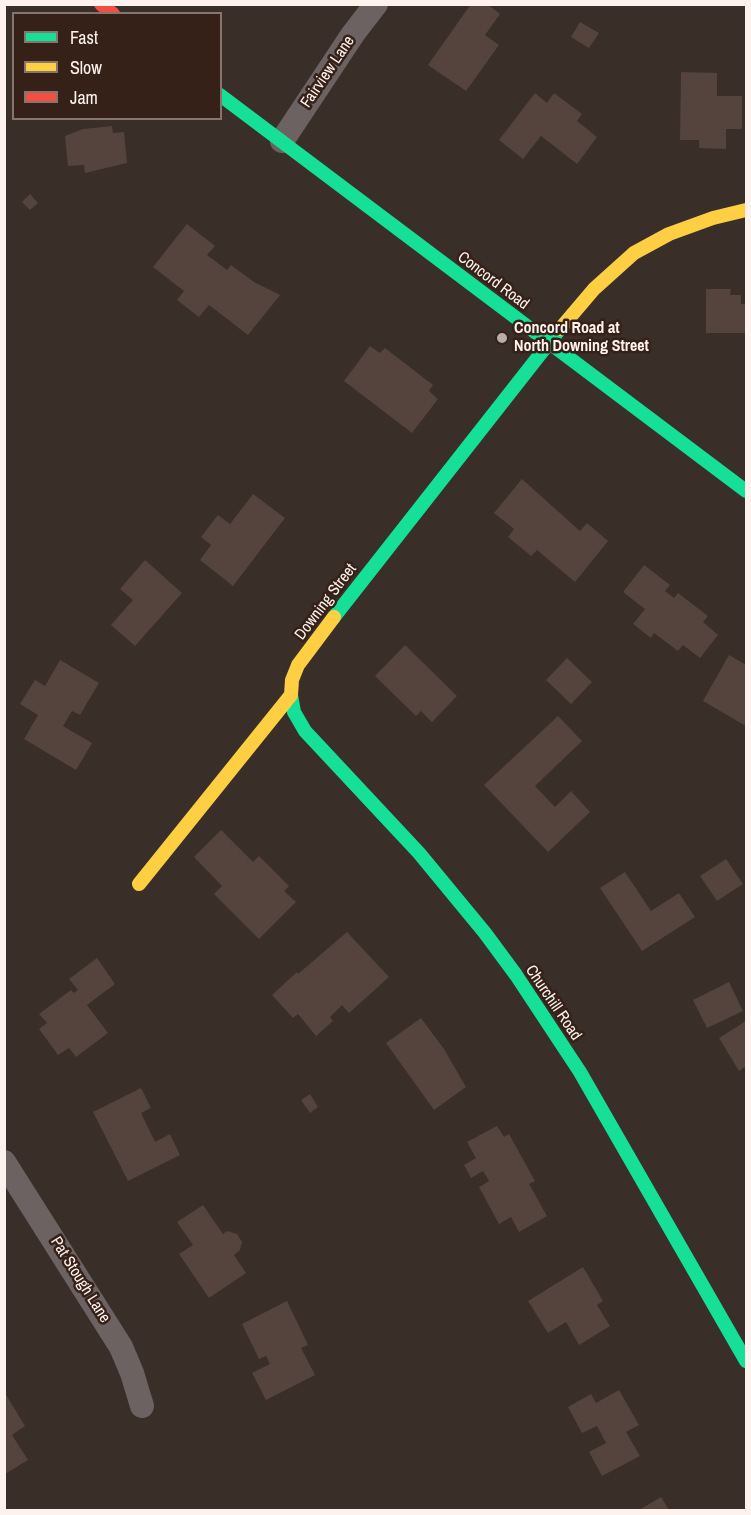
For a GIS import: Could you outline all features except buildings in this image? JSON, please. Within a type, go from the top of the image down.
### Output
[{"type":"street","name":"Fairview Lane","points":[[282,141],[352,34],[376,4]]},
{"type":"street","name":"Concord Road","points":[[222,96],[747,492]]},
{"type":"street","name":"Downing Street","points":[[139,884],[291,695],[292,680],[298,665],[379,558],[469,447],[548,343],[594,289],[634,253],[669,234],[713,218],[747,210]]},
{"type":"street","name":"Churchill Road","points":[[291,695],[294,712],[305,731],[419,853],[485,933],[516,975],[580,1072],[747,1361]]},
{"type":"street","name":"Pat Stough Lane","points":[[4,1161],[121,1347],[142,1406]]},
{"type":"traffic: fast","points":[[222,97],[746,491]]},
{"type":"traffic: fast","points":[[334,617],[560,329]]},
{"type":"traffic: fast","points":[[291,695],[294,712],[305,731],[419,853],[485,933],[516,975],[580,1072],[746,1361]]},
{"type":"traffic: slow","points":[[560,329],[594,289],[634,253],[669,234],[713,218],[746,210]]},
{"type":"traffic: slow","points":[[139,884],[291,695],[292,680],[298,665],[334,617]]},
{"type":"traffic: jam","points":[[101,4],[111,12]]},
{"type":"place","name":"Concord Road at North Downing Street","points":[[502,338]]}]
